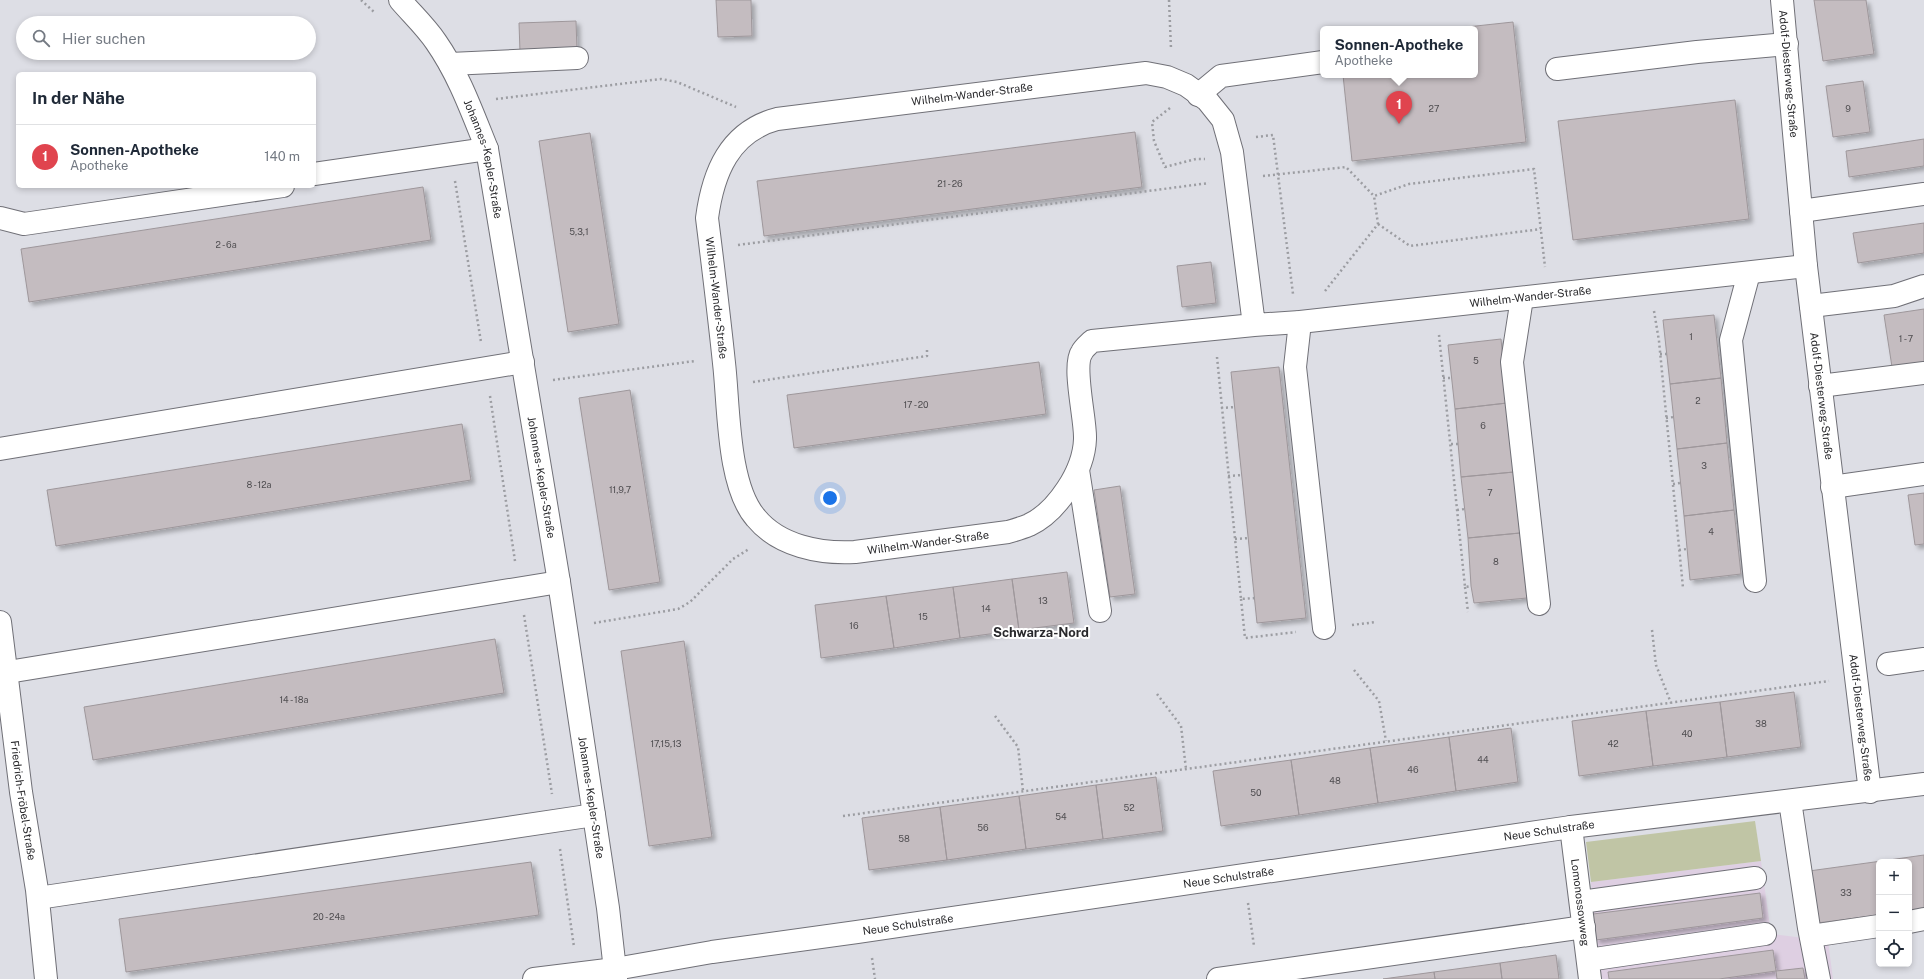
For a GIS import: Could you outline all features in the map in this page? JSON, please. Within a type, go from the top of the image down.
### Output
[{"type":"street","name":"Johannes-Kepler-Straße","points":[[400,0],[436,41],[450,64],[469,102],[487,148],[559,582],[594,815],[615,974]]},
{"type":"street","name":"Adolf-Diesterweg-Straße","points":[[1782,0],[1806,266],[1870,792]]},
{"type":"street","points":[[1557,69],[1697,52],[1787,44]]},
{"type":"street","points":[[450,64],[577,58]]},
{"type":"street","points":[[1195,92],[1221,76],[1320,62]]},
{"type":"street","name":"Wilhelm-Wander-Straße","points":[[1254,325],[1234,172],[1223,120],[1207,100],[1167,77],[1146,73],[767,121],[747,133],[730,149],[716,173],[710,194],[707,218],[710,248],[733,454],[743,497],[756,518],[775,535],[812,550],[836,553],[855,552],[1008,532],[1030,525],[1046,512],[1065,493],[1083,458],[1085,439],[1078,366],[1081,352],[1092,341],[1437,308],[1806,266]]},
{"type":"street","points":[[316,174],[487,148]]},
{"type":"street","points":[[0,218],[24,224],[269,188]]},
{"type":"street","points":[[1801,211],[1924,194]]},
{"type":"street","points":[[1749,273],[1731,340],[1755,581]]},
{"type":"street","points":[[1811,306],[1894,296],[1924,286]]},
{"type":"street","points":[[1522,298],[1512,362],[1539,604]]},
{"type":"street","points":[[1298,322],[1295,367],[1324,628]]},
{"type":"street","points":[[0,449],[522,362]]},
{"type":"street","points":[[1820,386],[1924,373]]},
{"type":"street","points":[[1078,470],[1100,611]]},
{"type":"street","points":[[1832,487],[1924,474]]},
{"type":"street","points":[[8,672],[559,582]]},
{"type":"street","name":"Friedrich-Fröbel-Straße","points":[[0,622],[8,672],[21,792],[38,898],[46,979]]},
{"type":"street","points":[[1888,664],[1924,659]]},
{"type":"street","name":"Neue Schulstraße","points":[[534,979],[578,974],[615,974],[712,952],[1571,827],[1870,792],[1924,784]]},
{"type":"street","points":[[1790,801],[1819,979]]},
{"type":"street","points":[[38,898],[594,815]]},
{"type":"street","name":"Lomonossowweg","points":[[1571,827],[1589,969]]},
{"type":"street","points":[[1581,902],[1755,878]]},
{"type":"street","points":[[1912,921],[1924,919]]},
{"type":"street","points":[[1811,936],[1876,926]]},
{"type":"street","points":[[1218,979],[1584,927]]},
{"type":"street","points":[[1589,969],[1765,934]]},
{"type":"path","points":[[361,0],[375,13]]},
{"type":"path","points":[[1169,0],[1170,24]]},
{"type":"path","points":[[469,102],[661,79],[678,82],[767,121]]},
{"type":"path","points":[[1195,92],[1152,122],[1154,141],[1165,166],[1196,159],[1211,159],[1234,172]]},
{"type":"path","points":[[1228,141],[1273,135],[1298,322]]},
{"type":"path","points":[[451,154],[556,821],[578,974]]},
{"type":"path","points":[[710,248],[1234,172],[1278,175],[1346,167],[1374,196],[1378,224],[1298,322]]},
{"type":"path","points":[[1374,196],[1409,184],[1534,168],[1548,295]]},
{"type":"path","points":[[1378,224],[1410,246],[1541,229]]},
{"type":"path","points":[[1437,308],[1468,612]]},
{"type":"path","points":[[1659,341],[1683,588]]},
{"type":"path","points":[[726,386],[926,356],[927,346]]},
{"type":"path","points":[[1660,354],[1667,354]]},
{"type":"path","points":[[526,384],[723,358]]},
{"type":"path","points":[[1444,378],[1452,378]]},
{"type":"path","points":[[1219,389],[1245,638]]},
{"type":"path","points":[[1221,408],[1235,407]]},
{"type":"path","points":[[1666,418],[1674,417]]},
{"type":"path","points":[[1451,444],[1458,444]]},
{"type":"path","points":[[1228,476],[1242,475]]},
{"type":"path","points":[[1673,484],[1680,483]]},
{"type":"path","points":[[1457,510],[1465,509]]},
{"type":"path","points":[[566,628],[678,609],[690,602],[732,559],[775,535]]},
{"type":"path","points":[[1235,539],[1248,538]]},
{"type":"path","points":[[1679,550],[1687,549]]},
{"type":"path","points":[[1465,587],[1471,586]]},
{"type":"path","points":[[1241,599],[1255,598]]},
{"type":"path","points":[[1652,630],[1656,664],[1671,703]]},
{"type":"path","points":[[1354,670],[1379,701],[1386,741]]},
{"type":"path","points":[[843,816],[1856,678]]},
{"type":"path","points":[[1157,694],[1181,726],[1186,769]]},
{"type":"path","points":[[994,716],[1018,747],[1023,791]]},
{"type":"path","points":[[873,970],[875,979]]},
{"type":"shaded area","points":[[1761,861],[1771,934],[1828,941],[1833,979],[1599,979],[1591,882]]},
{"type":"green space","points":[[1755,821],[1761,861],[1591,882],[1586,842]]},
{"type":"building","points":[[716,0],[751,0],[752,36],[718,37]]},
{"type":"building","points":[[1814,0],[1866,0],[1874,54],[1823,61]]},
{"type":"building","points":[[576,21],[577,50],[520,52],[519,23]]},
{"type":"building","points":[[1513,22],[1526,142],[1352,161],[1343,78],[1478,78],[1478,26],[1476,26]]},
{"type":"building","points":[[1863,81],[1870,132],[1833,137],[1826,86]]},
{"type":"building","points":[[1735,100],[1749,219],[1573,240],[1558,121]]},
{"type":"building","points":[[1135,132],[1142,187],[764,236],[757,181]]},
{"type":"building","points":[[590,133],[619,324],[568,332],[539,141]]},
{"type":"building","points":[[1924,139],[1924,166],[1849,177],[1846,151]]},
{"type":"building","points":[[423,187],[431,240],[29,302],[21,249]]},
{"type":"building","points":[[1924,223],[1924,253],[1858,263],[1853,233]]},
{"type":"building","points":[[1211,262],[1216,303],[1182,307],[1177,266]]},
{"type":"building","points":[[1924,309],[1924,363],[1892,367],[1884,315]]},
{"type":"building","points":[[1714,315],[1721,378],[1670,384],[1663,320]]},
{"type":"building","points":[[1501,339],[1507,403],[1455,409],[1448,345]]},
{"type":"building","points":[[1039,362],[1046,414],[794,448],[787,395]]},
{"type":"building","points":[[1279,367],[1306,618],[1257,623],[1231,372]]},
{"type":"building","points":[[1721,378],[1727,443],[1677,449],[1670,384]]},
{"type":"building","points":[[630,390],[660,582],[609,590],[579,398]]},
{"type":"building","points":[[1507,403],[1514,472],[1461,477],[1455,409]]},
{"type":"building","points":[[462,424],[471,480],[56,546],[47,490]]},
{"type":"building","points":[[1727,443],[1734,510],[1684,516],[1677,449]]},
{"type":"building","points":[[1514,472],[1520,533],[1468,538],[1461,477]]},
{"type":"building","points":[[1120,486],[1135,594],[1110,597],[1094,490]]},
{"type":"building","points":[[1924,493],[1924,544],[1915,545],[1908,495]]},
{"type":"building","points":[[1734,510],[1741,574],[1690,580],[1684,516]]},
{"type":"building","points":[[1520,533],[1527,598],[1474,603],[1471,586],[1468,538]]},
{"type":"building","points":[[1067,572],[1074,623],[1019,630],[1012,579]]},
{"type":"building","points":[[1012,579],[1019,630],[960,638],[953,587]]},
{"type":"building","points":[[953,587],[960,638],[894,648],[886,596]]},
{"type":"building","points":[[886,596],[894,648],[821,658],[815,605]]},
{"type":"building","points":[[495,639],[504,693],[93,760],[84,707]]},
{"type":"building","points":[[684,641],[712,837],[649,846],[621,651]]},
{"type":"building","points":[[1794,692],[1801,747],[1727,757],[1720,702]]},
{"type":"building","points":[[1720,702],[1727,757],[1653,766],[1646,711]]},
{"type":"building","points":[[1646,711],[1653,766],[1579,776],[1572,721]]},
{"type":"building","points":[[1511,728],[1518,782],[1456,791],[1449,737]]},
{"type":"building","points":[[1449,737],[1456,791],[1378,803],[1370,748]]},
{"type":"building","points":[[1370,748],[1378,803],[1299,815],[1291,760]]},
{"type":"building","points":[[1291,760],[1299,815],[1221,826],[1213,771]]},
{"type":"building","points":[[1156,777],[1163,831],[1103,839],[1096,785]]},
{"type":"building","points":[[1096,785],[1103,839],[1026,849],[1019,796]]},
{"type":"building","points":[[1019,796],[1026,849],[947,860],[940,807]]},
{"type":"building","points":[[940,807],[947,860],[869,870],[862,818]]},
{"type":"building","points":[[1924,855],[1924,909],[1912,911],[1912,859],[1896,859]]},
{"type":"building","points":[[531,862],[539,915],[126,972],[119,919]]},
{"type":"building","points":[[1876,862],[1876,915],[1817,923],[1809,871]]},
{"type":"building","points":[[1760,893],[1763,918],[1596,940],[1593,914]]},
{"type":"building","points":[[1773,950],[1776,971],[1719,979],[1609,979],[1608,972]]},
{"type":"building","points":[[1556,955],[1559,979],[1502,979],[1500,963]]},
{"type":"building","points":[[1500,963],[1502,979],[1435,979],[1434,972]]},
{"type":"building","points":[[1803,968],[1805,979],[1777,979],[1776,971]]},
{"type":"building","points":[[1434,972],[1435,979],[1383,979]]},
{"type":"place","name":"Sonnen-Apotheke","points":[[1399,124]]},
{"type":"district","name":"Schwarza-Nord","points":[[1041,632]]}]
